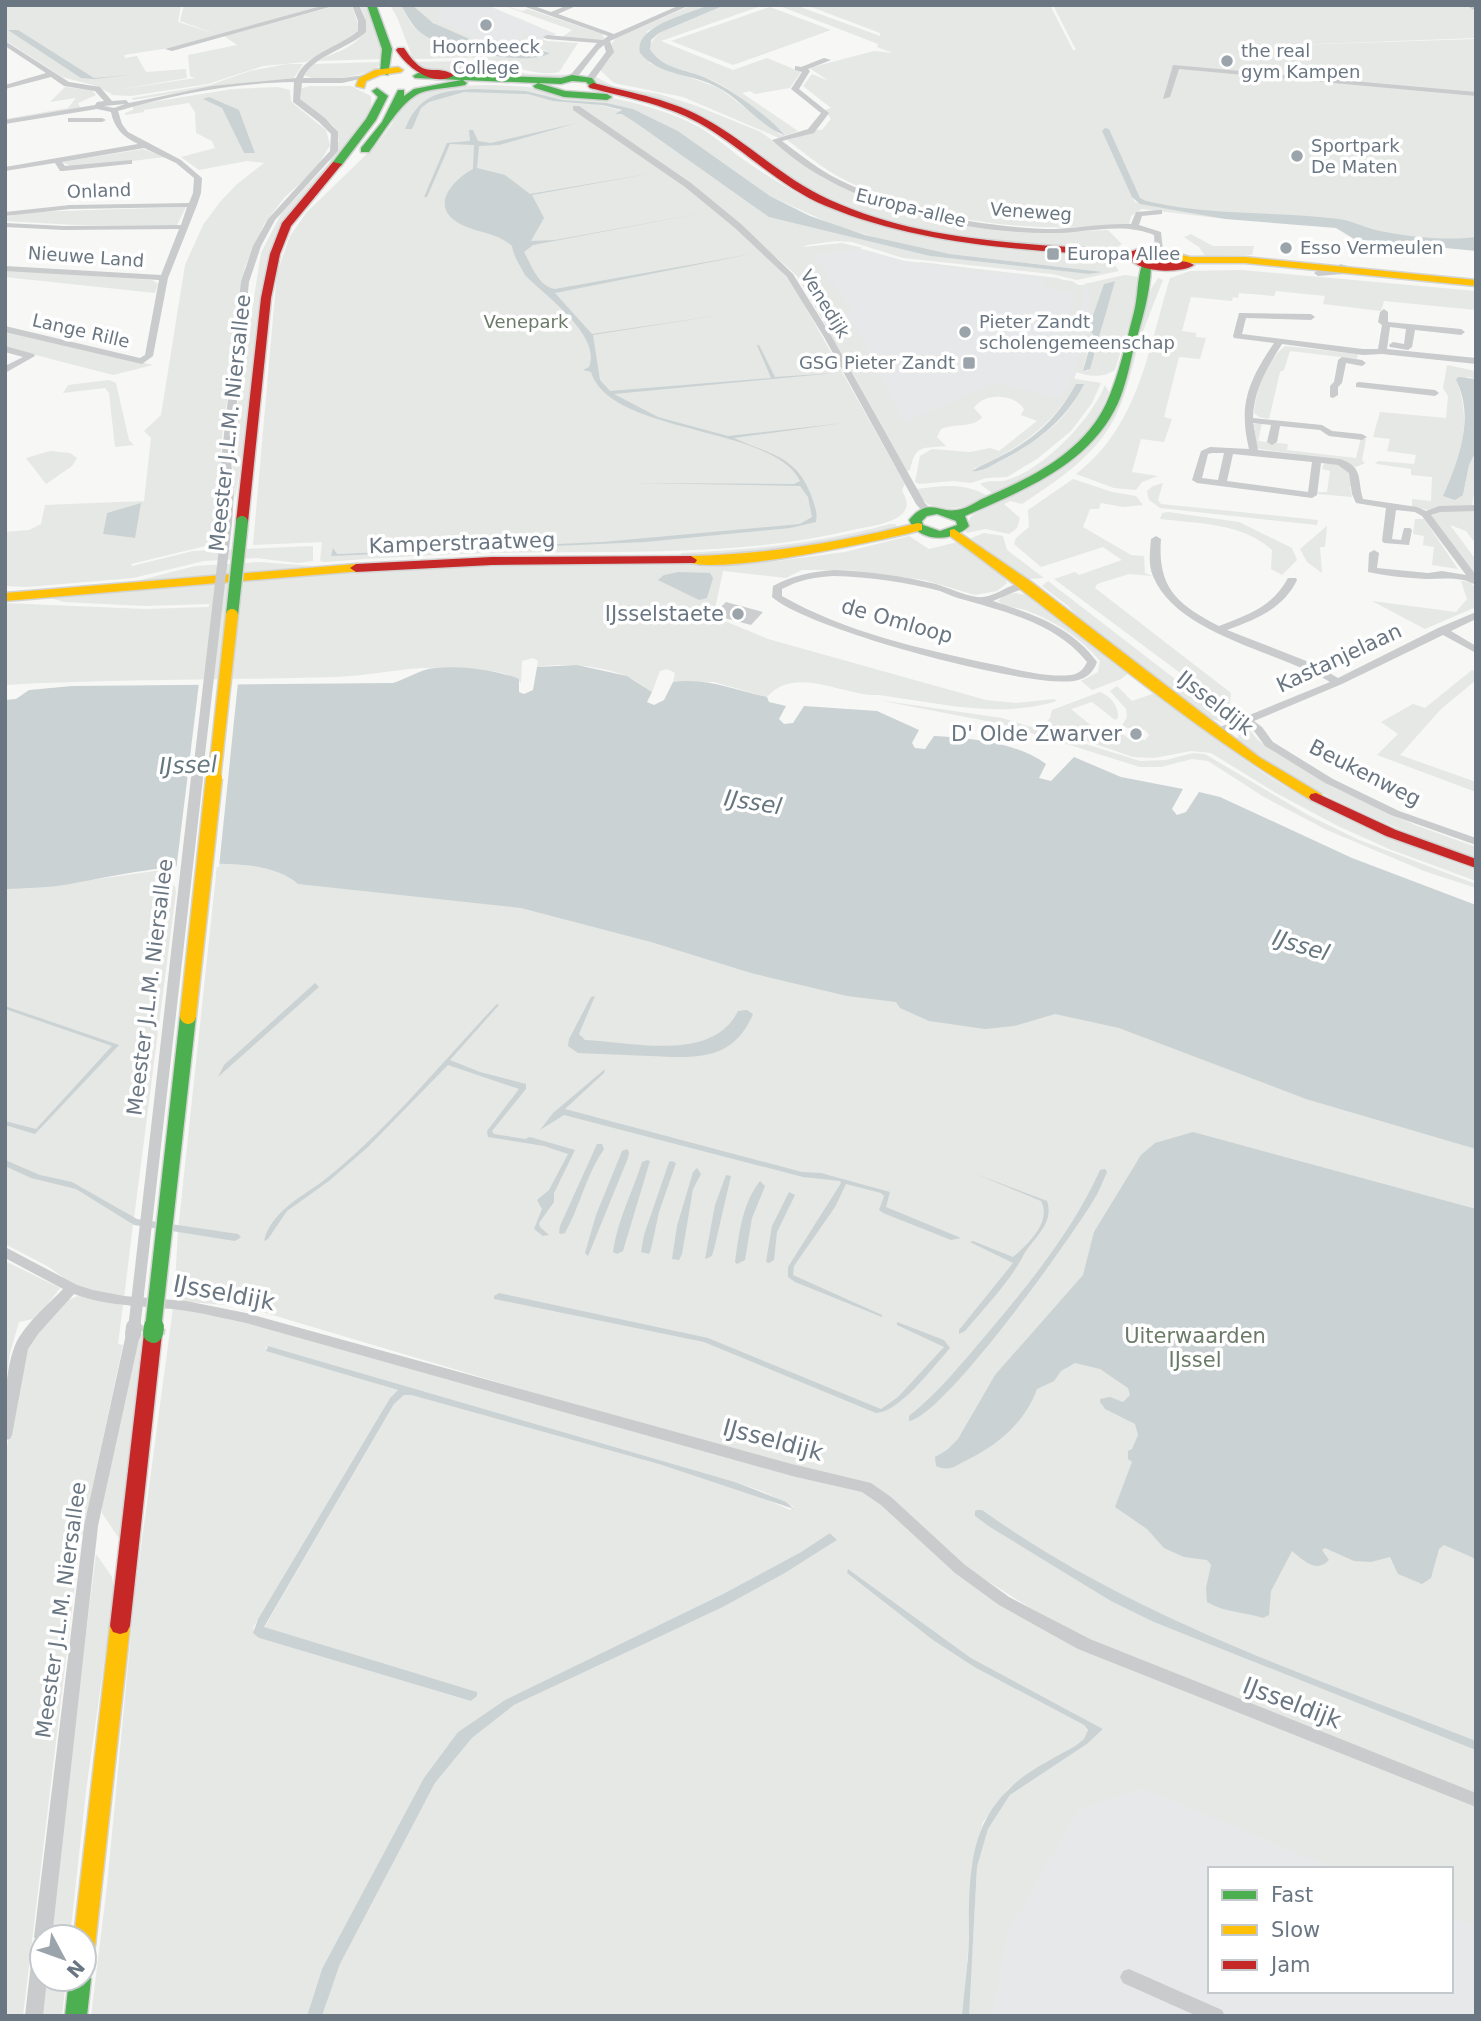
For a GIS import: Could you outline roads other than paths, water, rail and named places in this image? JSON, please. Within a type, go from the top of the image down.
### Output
[{"type":"main road","points":[[371,5],[386,40],[378,78]]},
{"type":"main road","points":[[378,78],[396,27],[384,5]]},
{"type":"main road","points":[[378,78],[402,67],[416,78]]},
{"type":"main road","points":[[378,78],[412,69],[462,80],[533,85],[564,82]]},
{"type":"main road","points":[[378,78],[402,74],[416,78],[564,82]]},
{"type":"main road","points":[[378,78],[398,100]]},
{"type":"main road","name":"Meester J.L.M. Niersallee","points":[[87,1923],[153,1333],[234,522],[270,268],[286,225],[303,201],[348,153],[371,120],[378,78]]},
{"type":"main road","points":[[398,100],[416,78]]},
{"type":"main road","points":[[398,100],[428,87],[462,80]]},
{"type":"main road","points":[[564,82],[568,91],[589,85]]},
{"type":"main road","points":[[533,85],[564,94],[608,97],[655,105]]},
{"type":"main road","name":"Europa-allee","points":[[589,85],[655,105],[701,124],[796,190],[862,218],[914,232],[967,242],[1154,261],[1261,262],[1342,268],[1476,285]]},
{"type":"main road","name":"Europa-allee","points":[[589,85],[694,117],[728,136],[799,188],[857,214],[915,230],[968,240],[1154,261]]},
{"type":"main road","name":"Meester J.L.M. Niersallee","points":[[279,243],[297,218],[385,126],[398,100]]},
{"type":"main road","points":[[957,515],[1037,479],[1070,457],[1090,437],[1111,406],[1159,250],[1143,250],[1154,261]]},
{"type":"main road","name":"Europa-allee","points":[[1261,262],[1321,272],[1476,285]]},
{"type":"main road","points":[[945,511],[957,515],[962,519],[963,526],[954,533],[935,534],[918,527],[915,520],[928,512],[945,511]]},
{"type":"main road","name":"Kamperstraatweg","points":[[5,597],[390,565],[769,557],[822,553],[918,527]]},
{"type":"main road","name":"IJsseldijk","points":[[954,533],[1025,584],[1217,732],[1298,788],[1348,814],[1476,864]]},
{"type":"main road","points":[[76,2016],[78,1993]]},
{"type":"street","points":[[169,49],[334,5]]},
{"type":"street","points":[[297,83],[306,64],[340,49],[362,32],[362,20],[355,5]]},
{"type":"street","points":[[523,5],[614,36]]},
{"type":"street","points":[[550,15],[575,5]]},
{"type":"street","points":[[1469,5],[1476,9]]},
{"type":"street","points":[[564,82],[596,47],[614,36],[682,6]]},
{"type":"street","points":[[547,37],[607,42]]},
{"type":"street","points":[[589,85],[610,52],[607,42]]},
{"type":"street","points":[[6,45],[67,84],[97,89],[108,101],[119,106]]},
{"type":"street","name":"Veneweg","points":[[798,68],[827,60]]},
{"type":"street","points":[[1166,97],[1177,66],[1476,94]]},
{"type":"street","name":"Veneweg","points":[[798,68],[806,71],[795,89],[825,113],[811,131],[776,140],[834,180],[899,206],[963,221],[1046,231],[1135,226]]},
{"type":"street","points":[[5,87],[52,74]]},
{"type":"street","points":[[5,131],[97,107],[119,106],[240,86],[378,78]]},
{"type":"street","name":"Meester J.L.M. Niersallee","points":[[45,1923],[91,1526],[132,1334],[234,522],[226,461],[246,282],[257,246],[272,219],[334,151],[335,134],[296,100],[297,83]]},
{"type":"street","points":[[97,107],[108,101]]},
{"type":"street","points":[[119,106],[119,126],[146,145],[181,161],[198,177],[193,205],[182,227],[164,278]]},
{"type":"street","name":"Venedijk","points":[[576,108],[697,193],[759,245],[790,276],[828,337],[916,496],[928,512]]},
{"type":"street","points":[[5,122],[85,118],[102,120]]},
{"type":"street","points":[[5,169],[146,145]]},
{"type":"street","points":[[58,161],[64,169],[129,162]]},
{"type":"street","name":"Onland","points":[[5,214],[70,207],[193,205]]},
{"type":"street","points":[[1159,212],[1139,214],[1135,226],[1158,234],[1159,250]]},
{"type":"street","name":"Onland","points":[[5,225],[64,228],[182,227]]},
{"type":"street","name":"Nieuwe Land","points":[[5,268],[164,278]]},
{"type":"street","points":[[1321,272],[1339,272],[1342,268]]},
{"type":"street","name":"Lange Rille","points":[[5,329],[142,361],[149,356],[164,278]]},
{"type":"street","points":[[1237,302],[1236,311],[1242,315],[1269,318],[1284,314],[1311,317]]},
{"type":"street","points":[[1384,312],[1382,322],[1386,324],[1461,332]]},
{"type":"street","points":[[1242,315],[1237,336],[1363,357]]},
{"type":"street","points":[[1265,339],[1269,318]]},
{"type":"street","points":[[1383,347],[1386,324]]},
{"type":"street","points":[[1333,395],[1342,360],[1363,357],[1383,347],[1408,347],[1411,327]]},
{"type":"street","points":[[1254,452],[1247,426],[1252,384],[1279,343]]},
{"type":"street","points":[[1383,347],[1476,360]]},
{"type":"street","points":[[5,349],[31,356],[5,370]]},
{"type":"street","points":[[1359,384],[1363,357]]},
{"type":"street","points":[[1338,383],[1435,393]]},
{"type":"street","points":[[1248,420],[1362,437]]},
{"type":"street","points":[[1272,442],[1276,423]]},
{"type":"street","points":[[1317,460],[1312,495],[1197,480],[1204,453],[1210,450],[1254,452],[1317,460],[1350,466],[1354,470],[1359,501],[1417,510],[1425,514],[1475,580]]},
{"type":"street","points":[[1222,483],[1229,452]]},
{"type":"street","points":[[1391,507],[1387,541],[1406,543],[1408,530]]},
{"type":"street","points":[[1425,514],[1439,509],[1476,508]]},
{"type":"street","points":[[1156,539],[1154,562],[1158,579],[1170,596],[1189,612],[1220,629],[1311,666],[1338,682]]},
{"type":"street","points":[[1374,554],[1372,570],[1428,576],[1443,574],[1475,580]]},
{"type":"street","name":"de Omloop","points":[[844,574],[913,583],[980,600],[1060,633],[1085,653],[1091,663],[1090,668],[1083,674],[1066,678],[959,659],[886,640],[815,616],[783,601],[777,597],[776,592],[786,581],[799,577],[844,574]]},
{"type":"street","points":[[1220,629],[1255,616],[1280,599],[1289,589],[1292,580]]},
{"type":"street","points":[[980,600],[1025,584]]},
{"type":"street","name":"Kastanjelaan","points":[[1217,732],[1338,682],[1476,615]]},
{"type":"street","points":[[1442,630],[1476,650]]},
{"type":"street","name":"Beukenweg","points":[[1248,721],[1269,744],[1329,781],[1395,813],[1476,842]]},
{"type":"street","name":"IJsseldijk","points":[[5,1252],[72,1288],[107,1299],[186,1306],[246,1318],[792,1470],[866,1487],[886,1501],[960,1569],[993,1593],[1084,1644],[1476,1800]]},
{"type":"street","points":[[5,1435],[21,1348],[33,1330],[72,1288]]},
{"type":"street","points":[[1129,1977],[1216,2016]]},
{"type":"street","points":[[34,2016],[37,1993]]},
{"type":"water","points":[[401,5],[412,5],[433,23],[481,44],[526,45],[550,53],[539,57],[506,57],[450,46],[420,32]]},
{"type":"water","points":[[709,5],[725,5],[659,33],[651,40],[650,49],[668,65],[706,78],[738,96],[785,135],[769,127],[719,88],[667,71],[648,61],[640,53],[640,44],[653,28]]},
{"type":"water","points":[[8,30],[18,30],[94,78],[129,75],[94,79],[81,78]]},
{"type":"water","points":[[450,91],[525,91],[563,100],[606,103],[633,109],[678,131],[770,196],[810,216],[865,235],[950,254],[1103,272],[1089,274],[930,256],[769,217],[639,125],[622,114],[615,114],[622,110],[602,105],[553,101],[528,94],[464,92],[429,102],[421,108],[412,129],[405,129],[417,109],[431,97]]},
{"type":"water","points":[[209,97],[239,110],[255,153],[244,153],[222,108],[203,99]]},
{"type":"water","points":[[577,123],[499,145],[479,146],[477,168],[505,175],[530,194],[653,173],[532,195],[544,218],[531,241],[555,240],[702,213],[533,245],[524,252],[536,275],[544,284],[555,289],[751,254],[555,293],[592,334],[720,315],[593,335],[600,380],[610,391],[771,378],[757,345],[775,377],[836,373],[614,394],[658,417],[728,436],[843,423],[734,438],[780,458],[797,471],[811,495],[816,522],[790,528],[645,542],[331,556],[333,548],[337,554],[602,542],[800,524],[812,517],[808,497],[800,486],[634,483],[794,484],[800,481],[784,463],[759,449],[628,408],[604,392],[591,372],[583,370],[589,367],[591,355],[579,329],[557,304],[525,275],[512,246],[495,236],[462,225],[446,211],[446,195],[457,180],[473,169],[474,145],[450,144],[427,197],[424,197],[447,143],[470,141],[469,130],[473,130],[478,141],[491,143]]},
{"type":"water","points":[[1109,129],[1140,198],[1146,201],[1194,209],[1339,219],[1380,231],[1415,237],[1476,237],[1476,251],[1354,239],[1336,228],[1225,219],[1140,204],[1132,197],[1102,131]]},
{"type":"water","points":[[1115,281],[1090,369],[1083,371],[1093,335],[1089,327],[1104,284]]},
{"type":"water","points":[[1458,377],[1476,379],[1476,451],[1469,465],[1463,495],[1455,500],[1443,496],[1463,438],[1464,409],[1456,380]]},
{"type":"water","points":[[1076,384],[1084,384],[1077,397],[1058,420],[1036,440],[985,469],[972,471],[1035,434],[1053,417]]},
{"type":"water","points":[[141,503],[135,538],[103,534],[107,513]]},
{"type":"water","points":[[679,572],[710,573],[713,578],[707,598],[699,600],[658,580],[664,575]]},
{"type":"water","name":"IJssel","points":[[577,665],[627,676],[652,692],[647,702],[654,705],[664,700],[673,682],[697,681],[767,697],[769,702],[786,706],[779,719],[784,724],[793,723],[804,706],[877,711],[919,730],[912,743],[915,748],[925,749],[934,736],[1007,746],[1046,764],[1039,778],[1051,781],[1074,757],[1121,777],[1183,789],[1172,809],[1177,815],[1186,812],[1199,792],[1220,797],[1352,858],[1476,905],[1476,1149],[1306,1099],[1119,1028],[1055,1014],[1014,1026],[985,1029],[929,1021],[900,1008],[896,1002],[847,996],[751,973],[651,942],[521,908],[298,884],[277,872],[250,865],[185,865],[57,886],[5,889],[5,700],[16,699],[29,690],[72,686],[393,683],[429,669],[455,667],[489,671],[519,679],[519,692],[524,694],[533,690],[537,667]]},
{"type":"water","points":[[315,983],[319,987],[218,1077],[224,1065]]},
{"type":"water","points":[[595,996],[579,1034],[585,1040],[669,1046],[691,1044],[710,1038],[726,1027],[738,1011],[747,1010],[753,1014],[745,1030],[735,1041],[710,1054],[682,1057],[578,1053],[568,1046],[569,1039],[591,997]]},
{"type":"water","points":[[497,1004],[499,1005],[450,1060],[480,1072],[526,1084],[526,1089],[492,1131],[494,1134],[525,1139],[530,1137],[575,1150],[554,1193],[554,1202],[539,1223],[549,1235],[543,1236],[534,1229],[542,1209],[537,1200],[549,1190],[568,1154],[544,1146],[488,1137],[487,1131],[519,1089],[448,1065],[368,1147],[329,1181],[287,1211],[264,1241],[280,1214],[370,1140]]},
{"type":"water","points":[[5,1006],[119,1045],[35,1134],[5,1125],[5,1121],[36,1129],[112,1046],[5,1009]]},
{"type":"water","points":[[605,1069],[604,1073],[565,1109],[802,1172],[821,1173],[890,1192],[886,1207],[961,1238],[951,1240],[883,1213],[879,1210],[884,1196],[881,1193],[846,1184],[835,1207],[794,1266],[793,1275],[882,1317],[795,1282],[788,1277],[788,1267],[840,1181],[803,1177],[564,1115],[540,1130],[553,1113]]},
{"type":"water","points":[[1193,1132],[1476,1209],[1476,1559],[1444,1545],[1439,1549],[1431,1578],[1422,1584],[1398,1574],[1390,1557],[1371,1562],[1354,1561],[1325,1548],[1322,1550],[1329,1560],[1314,1566],[1292,1551],[1271,1591],[1269,1615],[1263,1618],[1213,1605],[1207,1602],[1206,1588],[1211,1565],[1207,1560],[1184,1557],[1164,1548],[1147,1529],[1115,1507],[1132,1462],[1128,1459],[1128,1451],[1132,1449],[1138,1435],[1135,1424],[1105,1409],[1100,1399],[1110,1397],[1123,1402],[1130,1395],[1128,1388],[1100,1369],[1075,1363],[1061,1371],[1054,1381],[1037,1389],[1018,1422],[1000,1440],[956,1466],[936,1466],[935,1457],[958,1439],[995,1375],[1083,1275],[1094,1232],[1141,1155],[1155,1143]]},
{"type":"water","points":[[597,1144],[602,1144],[604,1149],[592,1169],[565,1233],[561,1234],[560,1226]]},
{"type":"water","points":[[627,1149],[628,1158],[588,1256],[585,1253],[596,1215],[622,1151]]},
{"type":"water","points":[[5,1160],[40,1175],[72,1182],[137,1219],[238,1234],[241,1237],[235,1241],[134,1225],[76,1189],[31,1178],[5,1166]]},
{"type":"water","points":[[650,1161],[623,1251],[617,1254],[613,1252],[622,1218],[642,1162]]},
{"type":"water","points":[[669,1162],[676,1163],[659,1212],[651,1249],[649,1254],[641,1252],[644,1235]]},
{"type":"water","points":[[697,1168],[701,1174],[693,1189],[682,1254],[679,1260],[672,1259],[677,1226],[693,1172]]},
{"type":"water","points":[[1105,1169],[1107,1172],[1095,1198],[1006,1323],[950,1389],[926,1411],[909,1421],[909,1416],[950,1377],[1035,1276],[1077,1214],[1100,1170]]},
{"type":"water","points":[[976,1174],[1047,1201],[1049,1210],[1045,1225],[1010,1277],[965,1331],[959,1334],[959,1330],[1013,1263],[970,1242],[1013,1257],[1037,1232],[1044,1209],[1041,1201]]},
{"type":"water","points":[[726,1175],[731,1176],[715,1245],[712,1256],[705,1259],[715,1205]]},
{"type":"water","points":[[760,1181],[765,1186],[752,1218],[745,1260],[737,1264],[735,1262],[742,1220],[749,1199]]},
{"type":"water","points":[[789,1192],[795,1195],[777,1232],[774,1260],[769,1263],[766,1262],[772,1226]]},
{"type":"water","points":[[499,1293],[708,1338],[881,1409],[898,1397],[944,1347],[897,1325],[897,1322],[944,1340],[950,1348],[906,1397],[885,1411],[876,1413],[704,1342],[494,1299]]},
{"type":"water","points":[[268,1346],[735,1482],[786,1502],[794,1509],[662,1465],[404,1395],[394,1404],[264,1627],[477,1692],[477,1696],[471,1701],[259,1638],[253,1633],[258,1619],[390,1398],[398,1390],[266,1351]]},
{"type":"water","points":[[977,1510],[982,1510],[1099,1582],[1160,1613],[1284,1667],[1476,1741],[1476,1750],[1154,1622],[1111,1601],[990,1527],[975,1516]]},
{"type":"water","points":[[830,1533],[837,1540],[785,1573],[723,1607],[514,1705],[472,1738],[435,1783],[340,1964],[322,2016],[307,2016],[322,1969],[424,1778],[458,1732],[505,1700],[723,1594],[801,1552]]},
{"type":"water","points":[[848,1569],[971,1658],[1103,1729],[1087,1744],[1010,1795],[988,1829],[977,1867],[969,2016],[962,2016],[968,1950],[970,1880],[977,1841],[984,1823],[994,1806],[1015,1783],[1075,1746],[1084,1739],[1088,1730],[1084,1725],[976,1668],[933,1640],[847,1573]]},
{"type":"place","name":"Hoornbeeck College","points":[[486,25]]},
{"type":"place","name":"the real gym Kampen","points":[[1227,61]]},
{"type":"place","name":"Sportpark De Maten","points":[[1297,156]]},
{"type":"place","name":"Esso Vermeulen","points":[[1286,248]]},
{"type":"place","name":"Europa Allee","points":[[1053,254]]},
{"type":"place","name":"Pieter Zandt scholengemeenschap","points":[[965,332]]},
{"type":"place","name":"GSG Pieter Zandt","points":[[969,363]]},
{"type":"place","name":"IJsselstaete","points":[[738,614]]},
{"type":"place","name":"D' Olde Zwarver","points":[[1136,734]]},
{"type":"park label","name":"Venepark","points":[[526,322]]},
{"type":"park label","name":"Uiterwaarden IJssel","points":[[1195,1348]]}]
